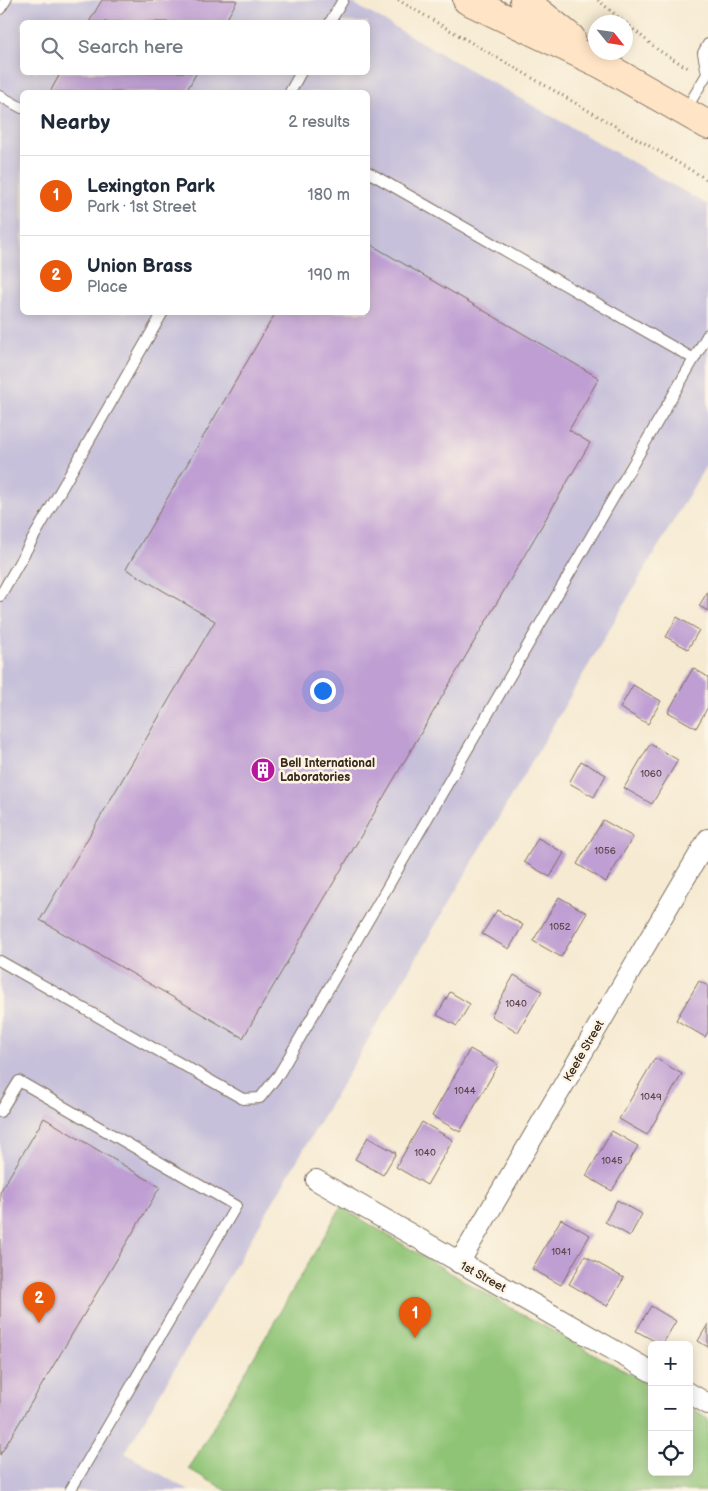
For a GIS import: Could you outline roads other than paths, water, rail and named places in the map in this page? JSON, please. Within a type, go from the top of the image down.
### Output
[{"type":"street","points":[[467,0],[603,65],[708,125]]},
{"type":"street","points":[[524,0],[603,65]]},
{"type":"street","name":"Keefe Street","points":[[459,1263],[708,839]]},
{"type":"street","name":"1st Street","points":[[316,1180],[648,1370]]},
{"type":"street","points":[[693,1395],[708,1404]]},
{"type":"lane","points":[[0,9],[6,0]]},
{"type":"lane","points":[[331,20],[343,0]]},
{"type":"lane","points":[[684,112],[707,75],[703,53],[708,44]]},
{"type":"lane","points":[[291,90],[299,75]]},
{"type":"lane","points":[[0,96],[20,107]]},
{"type":"lane","points":[[370,173],[694,359]]},
{"type":"lane","points":[[0,596],[161,315]]},
{"type":"lane","points":[[0,961],[243,1099],[260,1098],[279,1074],[708,334]]},
{"type":"lane","points":[[0,1112],[19,1081],[236,1206],[70,1491]]},
{"type":"place","name":"Bell International Laboratories","points":[[263,770]]},
{"type":"place","name":"Union Brass","points":[[39,1323]]},
{"type":"place","name":"Lexington Park","points":[[415,1338]]}]
